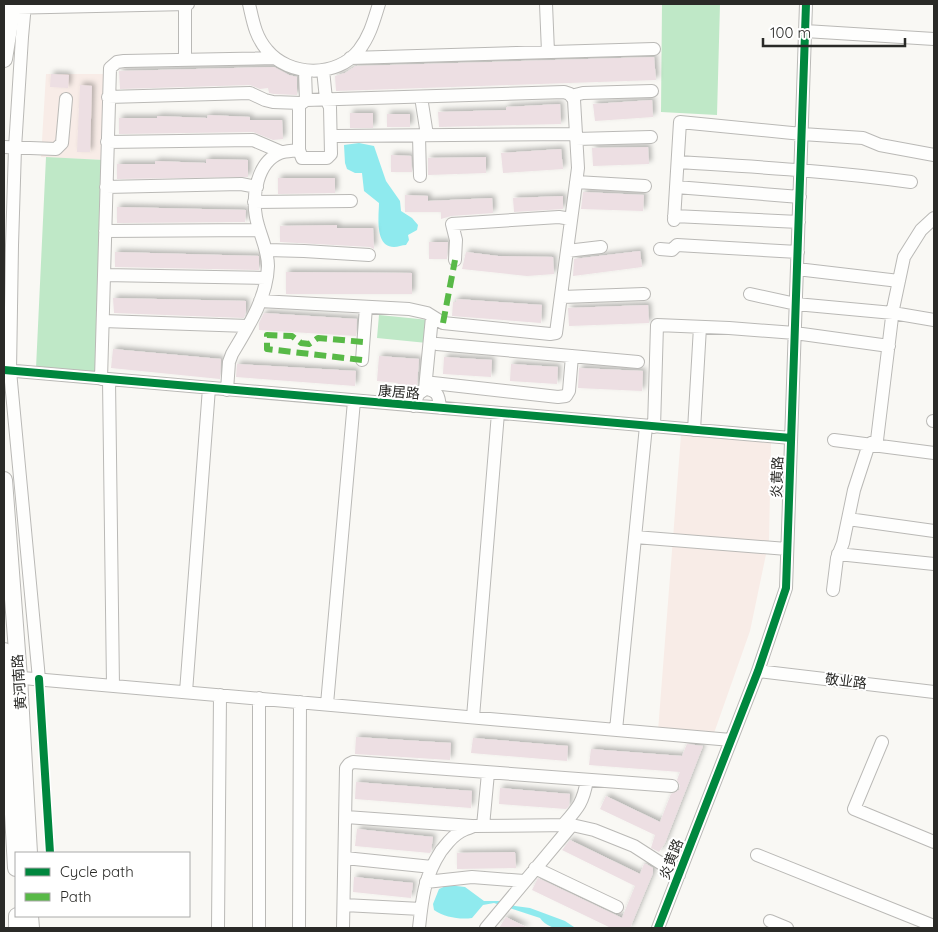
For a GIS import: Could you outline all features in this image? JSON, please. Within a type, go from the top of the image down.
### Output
[{"type":"main road","points":[[4,59],[16,6]]},
{"type":"main road","name":"黄河南路","points":[[4,480],[15,852]]},
{"type":"main road","name":"黄河南路","points":[[4,651],[10,677]]},
{"type":"main road","name":"黄河南路","points":[[10,695],[29,852]]},
{"type":"street","points":[[39,679],[7,371],[12,245],[10,148],[16,6],[187,4],[185,60]]},
{"type":"street","points":[[249,4],[255,32],[267,51],[281,64],[292,69],[305,71],[324,70],[343,63],[358,52],[367,38],[379,4]]},
{"type":"street","points":[[546,4],[548,52]]},
{"type":"street","name":"炎黄路","points":[[658,928],[758,671],[786,588],[806,4]]},
{"type":"street","points":[[805,31],[934,40]]},
{"type":"street","points":[[350,58],[654,49]]},
{"type":"street","points":[[113,686],[103,321],[110,68],[117,62],[275,58]]},
{"type":"street","points":[[304,102],[298,105],[299,150],[302,158],[327,158],[331,154],[330,107],[326,99],[324,70]]},
{"type":"street","points":[[304,102],[305,71]]},
{"type":"street","points":[[571,96],[583,93],[652,91]]},
{"type":"street","points":[[108,97],[250,93],[264,100],[274,102],[304,102],[326,99],[564,92],[574,100],[578,168],[556,333],[550,334],[435,319],[427,313],[409,309],[260,301]]},
{"type":"street","points":[[420,176],[423,135],[421,96]]},
{"type":"street","points":[[10,148],[56,149],[60,147],[62,144],[66,99]]},
{"type":"street","points":[[799,222],[674,218],[680,122],[863,138],[880,145],[934,155]]},
{"type":"street","points":[[330,133],[336,136],[651,137]]},
{"type":"street","points":[[107,142],[253,140],[281,152]]},
{"type":"street","points":[[227,390],[229,362],[260,301],[268,267],[267,250],[259,230],[254,202],[257,187],[262,171],[274,157],[281,152],[299,150]]},
{"type":"street","points":[[678,162],[801,170],[911,182]]},
{"type":"street","points":[[576,182],[645,186]]},
{"type":"street","points":[[106,187],[241,184],[257,187]]},
{"type":"street","points":[[676,187],[800,197]]},
{"type":"street","points":[[254,202],[352,201]]},
{"type":"street","points":[[454,260],[456,240],[452,224],[559,217],[571,219]]},
{"type":"street","points":[[832,590],[838,554],[843,543],[854,490],[869,444],[877,440],[888,346],[904,257],[921,230],[934,218]]},
{"type":"street","points":[[105,231],[259,230]]},
{"type":"street","points":[[660,250],[672,250],[677,245],[798,252]]},
{"type":"street","points":[[567,251],[601,247]]},
{"type":"street","points":[[267,250],[369,255]]},
{"type":"street","points":[[797,269],[899,281]]},
{"type":"street","points":[[104,275],[266,278]]},
{"type":"street","points":[[562,297],[644,294]]},
{"type":"street","points":[[750,294],[796,304],[893,313],[934,320]]},
{"type":"street","points":[[362,360],[366,307]]},
{"type":"street","points":[[430,387],[437,344],[435,319]]},
{"type":"street","points":[[435,319],[430,387],[439,396],[440,408]]},
{"type":"street","points":[[103,321],[248,326]]},
{"type":"street","points":[[616,730],[636,537],[651,426],[658,325],[795,333],[888,346]]},
{"type":"street","points":[[694,430],[700,327]]},
{"type":"street","points":[[437,344],[638,362]]},
{"type":"street","points":[[414,406],[418,394],[430,387],[558,397],[566,396],[570,391],[572,356]]},
{"type":"street","name":"康居路","points":[[7,371],[791,438]]},
{"type":"street","points":[[186,692],[210,388]]},
{"type":"street","points":[[327,704],[354,401]]},
{"type":"street","points":[[473,717],[498,413]]},
{"type":"street","points":[[834,440],[934,454]]},
{"type":"street","points":[[848,519],[934,531]]},
{"type":"street","points":[[636,537],[787,549]]},
{"type":"street","points":[[838,554],[934,564]]},
{"type":"street","name":"敬业路","points":[[758,671],[934,692]]},
{"type":"street","points":[[10,677],[731,740]]},
{"type":"street","points":[[218,928],[220,695]]},
{"type":"street","points":[[258,698],[259,928]]},
{"type":"street","points":[[299,928],[300,702]]},
{"type":"street","points":[[882,742],[854,809],[934,842]]},
{"type":"street","points":[[343,928],[346,768],[352,762],[672,786]]},
{"type":"street","points":[[479,826],[488,773]]},
{"type":"street","points":[[486,928],[568,825],[584,797],[587,780]]},
{"type":"street","points":[[346,817],[479,826],[568,825],[594,830],[634,846],[679,875]]},
{"type":"street","points":[[419,928],[426,882],[432,867],[449,840],[460,832],[479,826]]},
{"type":"street","points":[[757,855],[934,926]]},
{"type":"street","points":[[345,858],[432,867]]},
{"type":"street","points":[[535,868],[617,907]]},
{"type":"street","points":[[426,882],[472,877],[524,881]]},
{"type":"street","points":[[344,905],[421,909]]},
{"type":"street","points":[[770,921],[787,928]]},
{"type":"shaded area","points":[[46,74],[107,74],[104,160],[41,157]]},
{"type":"shaded area","points":[[681,435],[771,443],[769,540],[750,631],[713,736],[658,731]]},
{"type":"green space","points":[[662,4],[720,4],[717,115],[661,112]]},
{"type":"green space","points":[[46,157],[104,160],[96,373],[36,368]]},
{"type":"green space","points":[[379,315],[429,320],[427,343],[377,338]]},
{"type":"water","points":[[359,143],[374,146],[386,181],[400,201],[401,211],[412,218],[418,225],[417,230],[408,235],[409,240],[406,245],[394,247],[388,246],[383,242],[378,222],[379,203],[364,191],[362,173],[355,173],[347,169],[344,145]]},
{"type":"water","points":[[448,885],[465,887],[484,901],[504,901],[515,906],[530,908],[565,921],[574,927],[565,929],[551,927],[540,918],[494,903],[483,905],[472,918],[462,919],[447,916],[434,910],[433,904],[439,889]]},
{"type":"building","points":[[654,57],[656,80],[336,91],[335,76],[345,73],[356,66]]},
{"type":"building","points":[[274,67],[297,77],[297,95],[269,93],[268,88],[260,89],[250,85],[120,89],[119,71]]},
{"type":"building","points":[[51,74],[69,75],[68,88],[50,87]]},
{"type":"building","points":[[80,85],[92,86],[90,152],[77,152]]},
{"type":"building","points":[[652,100],[653,117],[595,121],[593,104]]},
{"type":"building","points":[[560,104],[561,124],[439,127],[438,112],[506,110],[506,107]]},
{"type":"building","points":[[350,113],[373,113],[373,128],[350,128]]},
{"type":"building","points":[[387,114],[410,114],[410,127],[387,127]]},
{"type":"building","points":[[208,115],[250,117],[250,120],[282,120],[283,139],[273,140],[253,132],[119,134],[119,118],[157,118],[157,116],[207,118]]},
{"type":"building","points":[[648,147],[649,164],[593,166],[592,148]]},
{"type":"building","points":[[561,149],[563,169],[503,173],[501,153]]},
{"type":"building","points":[[391,155],[411,156],[412,172],[391,172]]},
{"type":"building","points":[[486,157],[486,173],[428,175],[428,158]]},
{"type":"building","points":[[206,159],[248,160],[248,177],[117,179],[117,164],[155,164],[155,161],[206,163]]},
{"type":"building","points":[[278,178],[335,178],[335,193],[278,194]]},
{"type":"building","points":[[583,192],[644,195],[643,211],[581,209]]},
{"type":"building","points":[[405,195],[428,196],[428,201],[492,198],[493,213],[451,216],[441,219],[441,212],[405,212]]},
{"type":"building","points":[[563,196],[563,209],[514,212],[513,198]]},
{"type":"building","points":[[117,207],[246,210],[245,222],[117,223]]},
{"type":"building","points":[[337,225],[337,228],[373,228],[374,249],[370,247],[280,242],[280,226]]},
{"type":"building","points":[[429,242],[448,242],[447,259],[429,259]]},
{"type":"building","points":[[640,251],[642,267],[573,276],[574,259]]},
{"type":"building","points":[[115,252],[259,256],[259,270],[115,267]]},
{"type":"building","points":[[466,252],[498,256],[553,257],[554,274],[527,276],[462,269]]},
{"type":"building","points":[[286,272],[412,273],[412,294],[286,294]]},
{"type":"building","points":[[113,298],[246,301],[246,312],[244,318],[114,313]]},
{"type":"building","points":[[457,299],[542,305],[541,323],[452,316],[453,302],[456,302]]},
{"type":"building","points":[[648,305],[649,323],[569,326],[568,308]]},
{"type":"building","points":[[264,313],[357,319],[356,336],[259,330],[259,323]]},
{"type":"building","points":[[113,349],[221,359],[220,379],[111,368]]},
{"type":"building","points":[[379,356],[419,359],[417,385],[410,392],[398,391],[398,383],[377,381]]},
{"type":"building","points":[[444,357],[492,360],[491,377],[443,374]]},
{"type":"building","points":[[237,364],[356,371],[355,386],[236,377]]},
{"type":"building","points":[[511,364],[558,367],[557,384],[510,381]]},
{"type":"building","points":[[579,368],[643,371],[642,391],[578,388]]},
{"type":"building","points":[[356,737],[451,743],[450,760],[355,754]]},
{"type":"building","points":[[473,738],[568,746],[567,761],[471,753]]},
{"type":"building","points":[[687,744],[703,746],[665,843],[659,852],[651,848],[655,835],[600,809],[606,796],[660,822],[671,794],[679,790],[680,786],[677,780],[680,772],[589,765],[591,749],[682,756]]},
{"type":"building","points":[[356,782],[472,791],[471,808],[355,799]]},
{"type":"building","points":[[500,788],[570,794],[569,806],[566,809],[499,804]]},
{"type":"building","points":[[357,829],[433,837],[431,851],[430,853],[355,846]]},
{"type":"building","points":[[570,840],[640,874],[644,864],[653,868],[653,873],[630,928],[611,928],[532,890],[538,878],[622,918],[635,886],[562,850]]},
{"type":"building","points":[[515,852],[516,868],[457,869],[457,853]]},
{"type":"building","points":[[354,877],[413,883],[411,898],[353,892]]},
{"type":"building","points":[[506,917],[528,928],[499,928]]},
{"type":"marked path","points":[[443,323],[455,260]]},
{"type":"marked path","points":[[362,360],[267,349],[267,335],[292,336],[301,343],[309,344],[318,338],[364,342]]},
{"type":"cycle path","points":[[658,928],[758,671],[786,588],[806,4]]},
{"type":"cycle path","points":[[4,370],[791,438]]},
{"type":"cycle path","points":[[39,679],[50,852]]}]
